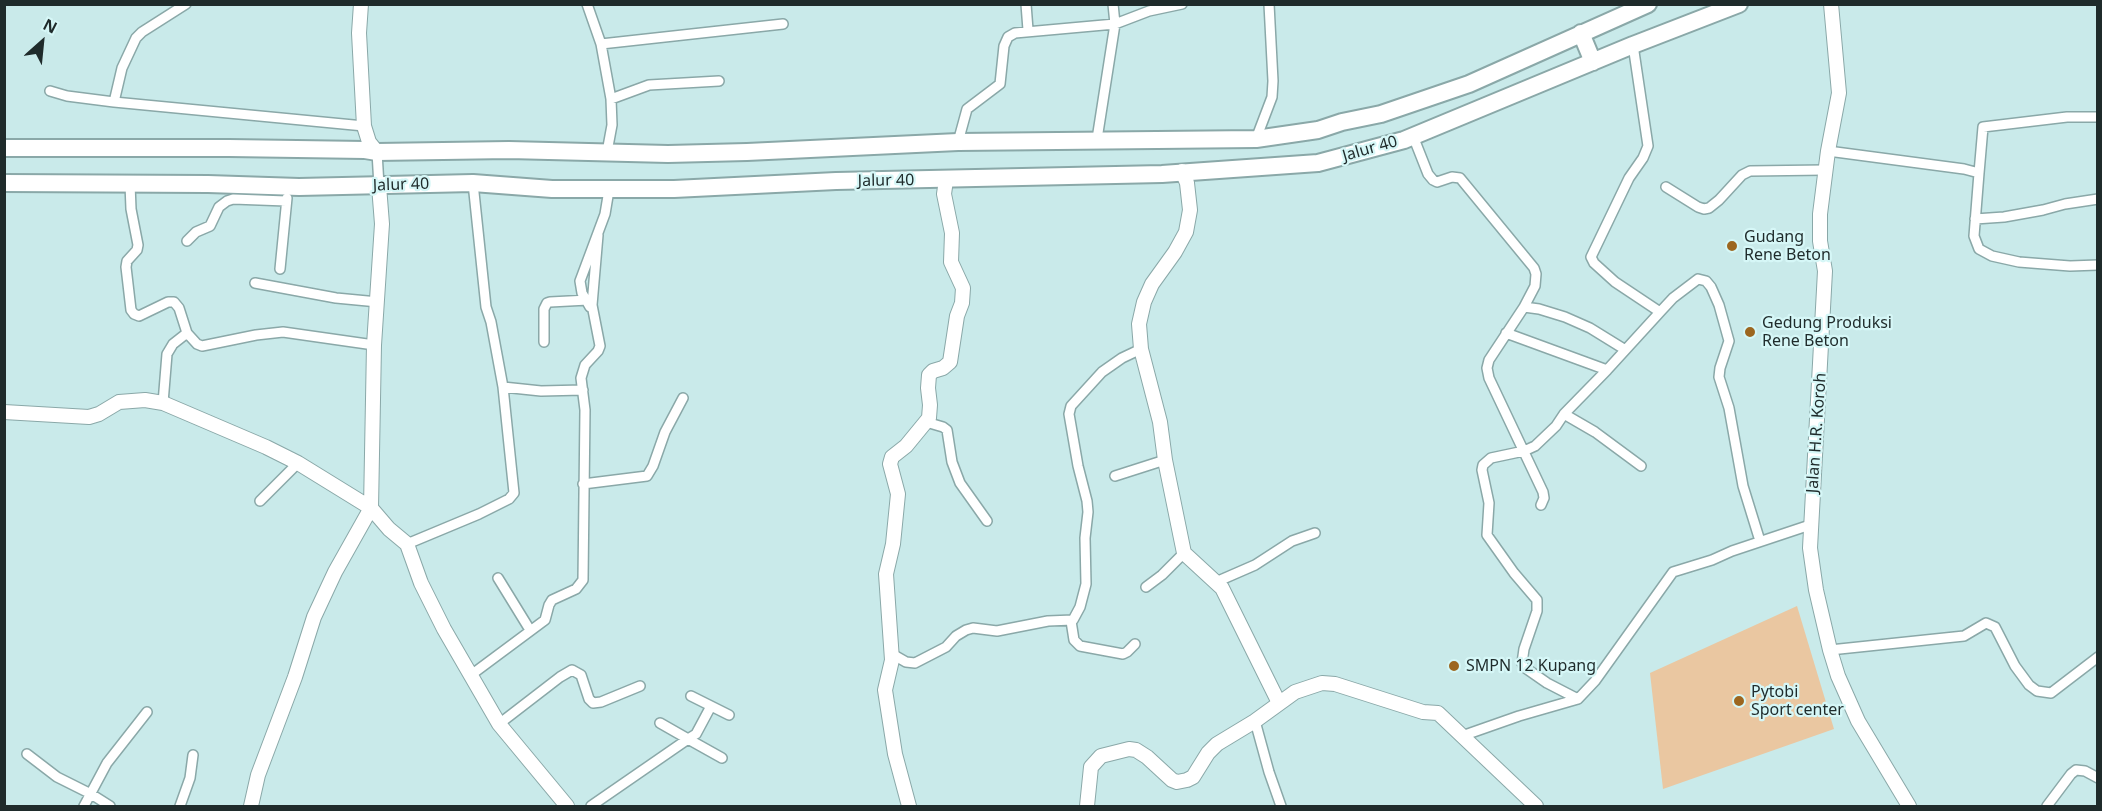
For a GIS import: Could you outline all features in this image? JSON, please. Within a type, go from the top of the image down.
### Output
[{"type":"highway","name":"Jalur 40","points":[[4,148],[229,148],[377,152],[482,149],[747,152],[958,141],[1256,139],[1318,130],[1390,110],[1469,84],[1648,4]]},
{"type":"highway","name":"Jalur 40","points":[[4,183],[130,184],[288,194],[379,186],[473,183],[552,189],[609,190],[720,188],[836,181],[1162,174],[1318,163],[1413,136],[1739,4]]},
{"type":"highway","points":[[1581,33],[1593,62]]},
{"type":"street","points":[[114,102],[122,68],[136,38],[186,4]]},
{"type":"street","points":[[251,807],[258,775],[295,676],[311,625],[335,572],[371,508],[375,345],[382,224],[377,152],[369,142],[364,126],[359,33],[361,4]]},
{"type":"street","points":[[587,4],[601,45],[611,99],[612,124],[607,152]]},
{"type":"street","points":[[1026,4],[1028,30]]},
{"type":"street","points":[[1097,139],[1115,24],[1113,4]]},
{"type":"street","points":[[958,141],[969,106],[998,87],[1001,82],[1005,42],[1015,33],[1028,30],[1115,24],[1149,11],[1182,4]]},
{"type":"street","points":[[1256,139],[1272,97],[1269,4]]},
{"type":"street","name":"Jalan H.R. Koroh","points":[[1831,4],[1839,93],[1825,170],[1820,214],[1820,241],[1825,271],[1822,362],[1810,525],[1812,564],[1830,650],[1844,691],[1858,721],[1909,807]]},
{"type":"street","points":[[601,45],[783,24]]},
{"type":"street","points":[[1633,45],[1648,146],[1643,158],[1629,178],[1591,257],[1594,264],[1615,282],[1660,312]]},
{"type":"street","points":[[611,99],[649,85],[719,81]]},
{"type":"street","points":[[51,91],[67,96],[114,102],[364,126]]},
{"type":"street","points":[[2097,117],[2067,117],[1983,127],[1975,219],[1975,244],[1992,256],[2019,262],[2060,266],[2097,265]]},
{"type":"street","points":[[1413,136],[1428,174],[1433,180],[1437,182],[1455,177],[1462,180],[1534,268],[1535,286],[1489,360],[1487,368],[1494,392],[1543,492],[1544,498],[1541,505]]},
{"type":"street","points":[[1828,151],[1979,173]]},
{"type":"street","points":[[1666,188],[1704,209],[1719,200],[1742,175],[1750,171],[1825,170]]},
{"type":"street","points":[[1182,171],[1190,210],[1186,232],[1152,284],[1144,302],[1139,324],[1142,349],[1160,422],[1165,460],[1184,553],[1222,588],[1279,702]]},
{"type":"street","points":[[909,807],[895,754],[885,690],[892,654],[886,574],[893,544],[898,494],[890,464],[892,457],[906,446],[926,422],[930,409],[928,375],[933,371],[943,369],[950,362],[957,316],[962,303],[963,288],[951,262],[952,233],[944,194],[945,180]]},
{"type":"street","points":[[407,544],[479,514],[513,496],[503,387],[486,307],[473,183]]},
{"type":"street","points":[[130,184],[131,209],[138,245],[126,267],[132,312],[137,316],[143,316],[168,302],[174,302],[187,333],[202,346],[283,332],[375,345]]},
{"type":"street","points":[[596,323],[588,300],[582,293],[580,281],[605,214],[609,190]]},
{"type":"street","points":[[187,241],[195,232],[210,226],[219,207],[227,201],[288,194],[280,269]]},
{"type":"street","points":[[1975,219],[2004,217],[2097,199]]},
{"type":"street","points":[[471,675],[546,618],[552,600],[576,589],[583,580],[585,410],[581,378],[585,365],[600,346],[592,305],[598,235]]},
{"type":"street","points":[[1578,699],[1524,668],[1522,663],[1524,649],[1537,611],[1537,600],[1487,535],[1489,503],[1483,465],[1487,460],[1498,455],[1524,451],[1535,446],[1673,298],[1698,279],[1706,281],[1711,287],[1719,305],[1729,341],[1719,377],[1729,408],[1743,486],[1760,541]]},
{"type":"street","points":[[255,283],[336,298],[378,302]]},
{"type":"street","points":[[544,342],[544,309],[547,303],[588,300]]},
{"type":"street","points":[[1524,307],[1565,317],[1590,328],[1624,349]]},
{"type":"street","points":[[163,403],[167,354],[173,344],[187,333]]},
{"type":"street","points":[[1506,333],[1607,370]]},
{"type":"street","points":[[1135,645],[1123,654],[1080,646],[1074,640],[1071,621],[1080,607],[1086,584],[1085,538],[1088,512],[1086,493],[1078,466],[1069,418],[1070,410],[1102,372],[1122,358],[1142,349]]},
{"type":"street","points":[[503,387],[541,391],[583,390]]},
{"type":"street","points":[[583,484],[647,476],[665,432],[683,398]]},
{"type":"street","points":[[4,412],[88,417],[99,414],[119,402],[145,400],[163,403],[298,463],[371,508],[389,529],[407,544],[421,583],[444,629],[499,724],[567,807]]},
{"type":"street","points":[[1564,414],[1595,432],[1641,466]]},
{"type":"street","points":[[926,422],[947,430],[950,454],[960,483],[987,521]]},
{"type":"street","points":[[1115,476],[1165,460]]},
{"type":"street","points":[[260,501],[298,463]]},
{"type":"street","points":[[1462,736],[1578,699],[1595,681],[1673,572],[1810,525]]},
{"type":"street","points":[[1216,582],[1255,565],[1292,541],[1315,533]]},
{"type":"street","points":[[1146,587],[1184,553]]},
{"type":"street","points":[[498,578],[530,630]]},
{"type":"street","points":[[892,654],[906,662],[915,663],[946,647],[956,636],[973,628],[997,631],[1048,621],[1071,621]]},
{"type":"street","points":[[1830,650],[1964,636],[1983,624],[1991,624],[1995,627],[2015,666],[2029,685],[2042,693],[2051,693],[2097,657]]},
{"type":"street","points":[[499,724],[572,670],[581,675],[589,699],[593,703],[640,686]]},
{"type":"street","points":[[1088,807],[1091,766],[1101,756],[1129,749],[1136,750],[1172,780],[1180,782],[1193,777],[1208,753],[1217,744],[1255,721],[1294,692],[1317,683],[1329,683],[1423,712],[1438,713],[1536,807]]},
{"type":"street","points":[[691,696],[729,716]]},
{"type":"street","points":[[591,807],[696,735],[711,706]]},
{"type":"street","points":[[84,807],[112,756],[147,712]]},
{"type":"street","points":[[1255,721],[1281,807]]},
{"type":"street","points":[[660,723],[722,758]]},
{"type":"street","points":[[27,754],[57,777],[91,794],[110,807]]},
{"type":"street","points":[[180,807],[190,778],[193,755]]},
{"type":"street","points":[[2047,807],[2076,770],[2085,771],[2097,778]]},
{"type":"shaded area","name":"Pytobi Sport center","points":[[1797,606],[1834,729],[1663,789],[1650,673]]},
{"type":"place","name":"Gudang Rene Beton","points":[[1732,246]]},
{"type":"place","name":"Gedung Produksi Rene Beton","points":[[1750,332]]},
{"type":"place","name":"SMPN 12 Kupang","points":[[1454,666]]},
{"type":"place","name":"Pytobi Sport center","points":[[1739,701]]}]
